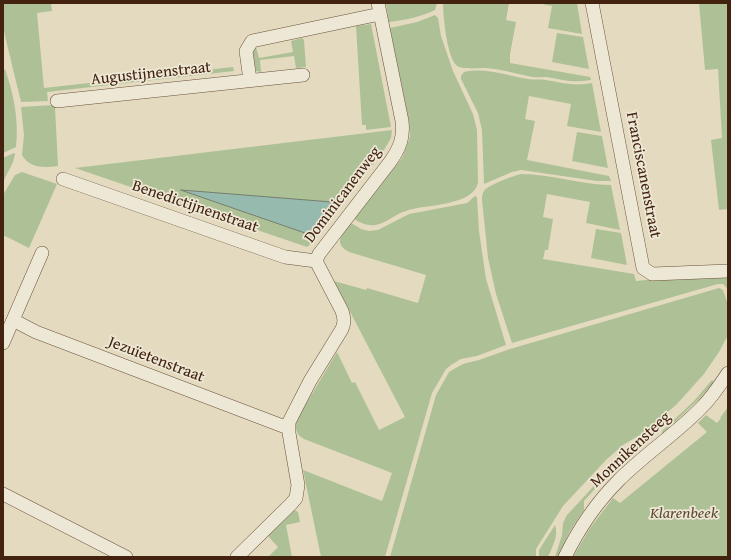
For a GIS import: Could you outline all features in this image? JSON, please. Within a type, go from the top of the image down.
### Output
[{"type":"street","name":"Franciscanenstraat","points":[[592,3],[644,268],[652,274],[728,271]]},
{"type":"street","points":[[250,80],[246,51],[252,41],[379,9]]},
{"type":"street","name":"Dominicanenweg","points":[[288,428],[288,422],[291,416],[344,324],[342,311],[316,261],[323,247],[390,162],[401,144],[403,129],[402,120],[379,9]]},
{"type":"street","name":"Augustijnenstraat","points":[[57,101],[303,75]]},
{"type":"street","name":"Benedictijnenstraat","points":[[63,179],[285,257],[316,261]]},
{"type":"street","points":[[3,343],[42,253]]},
{"type":"street","name":"Jezuïetenstraat","points":[[13,320],[36,332],[288,428]]},
{"type":"street","name":"Monnikensteeg","points":[[565,557],[580,530],[606,493],[635,465],[702,407],[728,373]]},
{"type":"street","points":[[237,557],[296,498],[298,485],[288,428]]},
{"type":"street","points":[[3,494],[126,557]]},
{"type":"green space","points":[[3,3],[51,3],[52,11],[37,13],[44,88],[233,67],[234,71],[47,92],[48,101],[21,102],[3,27]]},
{"type":"green space","points":[[386,3],[437,3],[435,10],[424,15],[389,22]]},
{"type":"green space","points":[[443,3],[509,3],[506,20],[516,22],[510,54],[510,63],[590,77],[591,80],[568,81],[546,77],[532,77],[486,68],[458,67],[453,60],[448,45]]},
{"type":"green space","points":[[537,3],[577,3],[582,34],[548,28],[552,6]]},
{"type":"green space","points":[[699,3],[728,3],[728,220],[727,209],[719,210],[711,140],[722,138],[718,69],[705,70]]},
{"type":"green space","points":[[435,15],[438,18],[441,36],[453,71],[473,114],[477,130],[478,183],[474,191],[467,197],[457,201],[406,211],[379,224],[364,224],[354,219],[402,158],[410,137],[409,121],[390,28],[417,22]]},
{"type":"green space","points":[[371,24],[391,127],[366,130],[366,125],[362,125],[356,26]]},
{"type":"green space","points":[[557,33],[583,37],[589,69],[552,62]]},
{"type":"green space","points":[[302,38],[304,40],[306,67],[296,68],[294,56],[260,60],[261,72],[256,71],[252,51],[256,47],[259,58],[293,52],[291,41]]},
{"type":"green space","points":[[5,69],[15,108],[17,137],[16,147],[3,153],[3,71]]},
{"type":"green space","points":[[488,71],[528,79],[569,84],[592,83],[601,132],[567,126],[571,104],[529,96],[525,119],[535,121],[527,160],[609,176],[611,181],[597,181],[521,170],[512,172],[484,184],[482,130],[478,113],[461,79],[464,72]]},
{"type":"green space","points":[[54,105],[58,166],[42,167],[33,165],[22,155],[24,135],[21,107]]},
{"type":"green space","points":[[392,130],[391,138],[384,150],[307,247],[75,168]]},
{"type":"green space","points":[[577,132],[602,136],[608,168],[572,161]]},
{"type":"green space","points":[[14,153],[13,162],[3,182],[3,158]]},
{"type":"green space","points":[[22,172],[57,184],[29,248],[3,235],[3,195],[15,175]]},
{"type":"green space","points":[[521,174],[533,174],[600,185],[611,185],[620,230],[586,223],[590,202],[547,194],[543,217],[553,219],[548,250],[545,250],[543,259],[634,274],[636,281],[665,278],[728,276],[728,289],[723,284],[718,284],[512,343],[496,294],[488,258],[482,194],[490,186]]},
{"type":"green space","points":[[475,196],[477,197],[479,231],[486,279],[506,345],[477,356],[461,359],[451,365],[446,369],[432,393],[385,557],[321,557],[303,470],[382,501],[392,473],[304,439],[296,430],[298,417],[337,352],[352,383],[355,382],[379,430],[405,417],[334,281],[366,290],[367,288],[418,303],[426,275],[349,252],[341,245],[340,242],[342,234],[351,223],[361,229],[369,231],[378,230],[409,214],[467,203]]},
{"type":"green space","points":[[596,229],[621,233],[627,265],[591,258]]},
{"type":"green space","points":[[719,288],[723,290],[728,305],[728,335],[719,352],[704,374],[676,405],[643,433],[623,445],[606,460],[563,506],[536,549],[536,557],[390,557],[436,395],[449,372],[463,364],[510,349]]},
{"type":"green space","points":[[712,380],[714,382],[696,402],[662,434],[662,431],[694,401]]},
{"type":"green space","name":"Klarenbeek","points":[[728,407],[728,557],[573,557],[590,528],[613,498],[620,503],[707,432],[698,423],[706,415],[717,423]]},
{"type":"green space","points":[[649,441],[629,458],[630,460],[620,461],[584,501],[584,510],[569,533],[558,557],[555,557],[562,535],[563,523],[567,515],[621,459]]},
{"type":"green space","points":[[294,510],[298,512],[300,522],[286,525],[292,557],[268,557],[278,547],[268,536]]},
{"type":"green space","points":[[555,525],[556,537],[548,557],[539,557],[539,550]]},
{"type":"water","points":[[181,190],[332,202],[309,234]]}]
